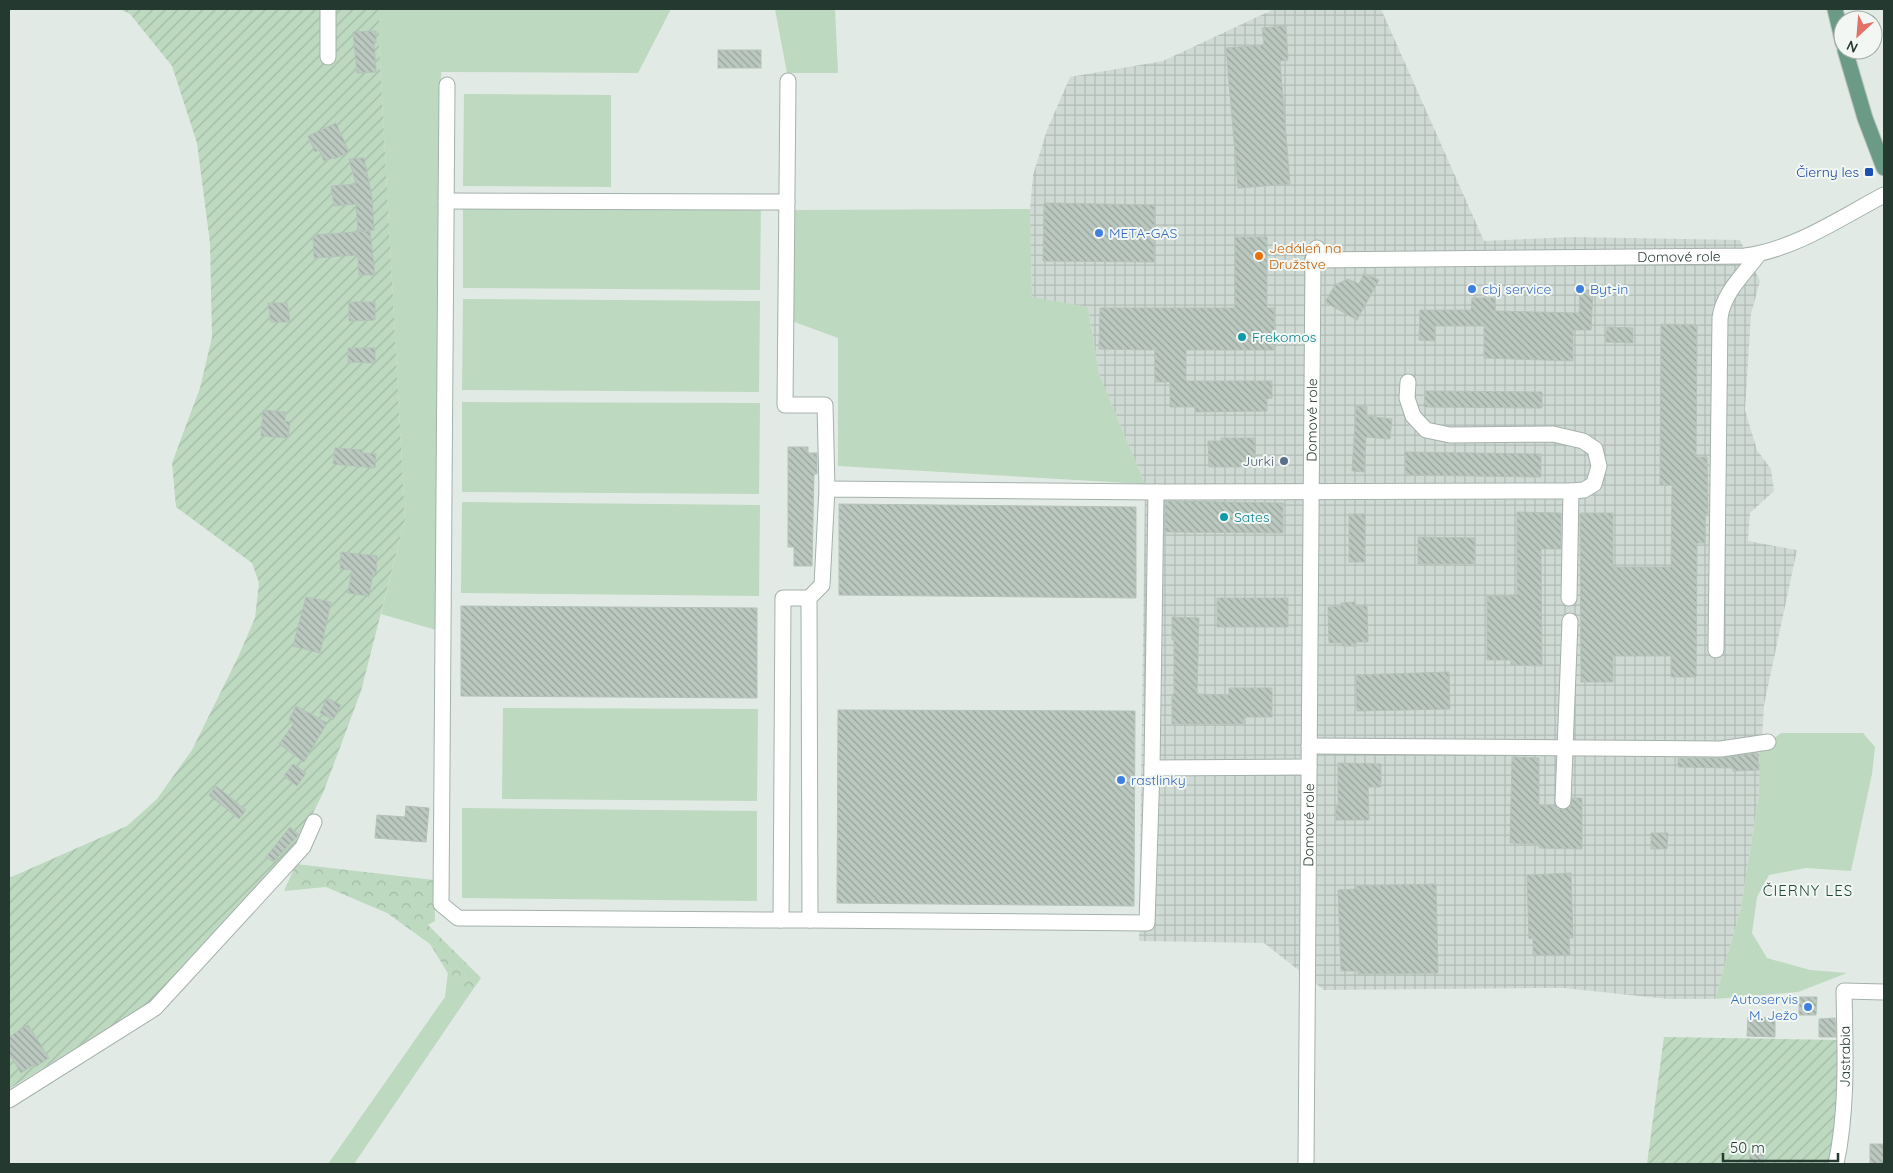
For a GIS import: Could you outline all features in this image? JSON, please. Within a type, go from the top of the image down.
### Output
[{"type":"main road","points":[[1848,60],[1863,111],[1884,168]]},
{"type":"street","points":[[328,9],[328,57]]},
{"type":"street","points":[[782,920],[783,598],[809,598],[822,585],[827,488],[825,405],[785,405],[788,81]]},
{"type":"street","points":[[447,86],[441,904],[458,918],[1147,923],[1152,768],[1156,492]]},
{"type":"street","name":"Domové role","points":[[1306,1164],[1311,492],[1315,254],[1745,256],[1759,254],[1792,244],[1884,195]]},
{"type":"street","points":[[446,201],[787,202]]},
{"type":"street","points":[[1716,650],[1721,308],[1735,284],[1759,254]]},
{"type":"street","points":[[827,488],[1156,492],[1571,491],[1584,490],[1594,484],[1599,466],[1595,449],[1583,441],[1553,434],[1450,435],[1426,430],[1413,416],[1407,398],[1408,382]]},
{"type":"street","points":[[1569,598],[1571,491]]},
{"type":"street","points":[[809,598],[810,920]]},
{"type":"street","points":[[1563,801],[1570,621]]},
{"type":"street","points":[[1309,746],[1721,749],[1768,742]]},
{"type":"street","points":[[1152,768],[1309,767]]},
{"type":"street","points":[[9,1100],[155,1008],[303,846],[314,822]]},
{"type":"street","name":"Jastrabia","points":[[1836,1164],[1841,1140],[1845,1052],[1844,991],[1884,992]]},
{"type":"shaded area","points":[[1274,9],[1381,9],[1484,241],[1572,237],[1740,240],[1760,281],[1751,314],[1745,410],[1757,450],[1771,469],[1774,491],[1750,513],[1748,541],[1797,550],[1764,705],[1759,794],[1741,908],[1715,999],[1668,999],[1563,988],[1324,990],[1264,943],[1139,941],[1145,484],[1099,374],[1088,307],[1032,298],[1030,210],[1033,175],[1047,130],[1070,77],[1163,61]]},
{"type":"green space","points":[[120,9],[379,9],[379,44],[405,519],[361,691],[323,793],[295,849],[151,1002],[9,1089],[9,878],[127,826],[157,799],[192,750],[239,655],[255,618],[259,583],[252,563],[176,507],[172,463],[200,388],[212,337],[210,243],[197,143],[172,66],[130,14]]},
{"type":"green space","points":[[379,9],[671,9],[638,73],[441,72],[436,630],[381,614],[405,519],[379,44]]},
{"type":"green space","points":[[775,9],[835,9],[838,73],[787,73]]},
{"type":"green space","points":[[464,94],[611,95],[611,187],[463,186]]},
{"type":"green space","points":[[463,197],[761,199],[760,290],[463,288]]},
{"type":"green space","points":[[1030,209],[1032,297],[1088,307],[1099,374],[1145,484],[838,466],[838,338],[789,320],[791,210]]},
{"type":"green space","points":[[463,299],[760,301],[759,392],[462,390]]},
{"type":"green space","points":[[462,402],[760,403],[759,494],[462,492]]},
{"type":"green space","points":[[462,502],[760,505],[759,596],[461,593]]},
{"type":"green space","points":[[503,708],[758,709],[757,801],[502,799]]},
{"type":"green space","points":[[1781,733],[1863,733],[1875,747],[1872,774],[1851,871],[1806,868],[1769,875],[1757,897],[1752,933],[1767,958],[1810,970],[1847,973],[1798,992],[1715,999],[1741,908],[1759,794],[1760,749]]},
{"type":"green space","points":[[462,808],[757,811],[757,901],[462,898]]},
{"type":"green space","points":[[296,864],[434,880],[435,921],[428,925],[481,978],[465,1001],[430,944],[387,913],[326,887],[284,891]]},
{"type":"green space","points":[[448,972],[465,1001],[354,1164],[328,1164],[445,997]]},
{"type":"green space","points":[[1664,1037],[1840,1040],[1840,1080],[1832,1164],[1647,1164]]},
{"type":"building","points":[[1286,26],[1288,60],[1280,61],[1290,184],[1238,188],[1226,48],[1264,45],[1262,28]]},
{"type":"building","points":[[376,31],[376,43],[374,43],[376,72],[357,73],[353,32]]},
{"type":"building","points":[[718,50],[761,50],[761,68],[718,68]]},
{"type":"building","points":[[336,123],[349,152],[334,159],[324,161],[319,150],[315,152],[308,136]]},
{"type":"building","points":[[364,158],[372,198],[374,230],[358,231],[356,204],[334,206],[331,186],[356,184],[349,159]]},
{"type":"building","name":"META-GAS","points":[[1044,203],[1155,205],[1154,262],[1043,261]]},
{"type":"building","points":[[370,231],[375,275],[359,275],[358,255],[314,258],[313,235]]},
{"type":"building","points":[[1235,237],[1267,237],[1267,308],[1274,308],[1275,350],[1186,350],[1186,381],[1272,381],[1272,398],[1267,399],[1267,411],[1195,412],[1195,407],[1170,407],[1170,382],[1155,382],[1155,350],[1099,349],[1100,308],[1235,308]]},
{"type":"building","points":[[1364,273],[1379,280],[1357,320],[1325,302],[1335,285],[1348,279],[1359,284]]},
{"type":"building","points":[[1580,290],[1593,290],[1591,330],[1573,330],[1573,361],[1484,358],[1484,326],[1435,326],[1435,341],[1419,340],[1420,310],[1471,310],[1472,298],[1495,298],[1495,311],[1579,313]]},
{"type":"building","points":[[349,302],[375,302],[375,320],[349,321]]},
{"type":"building","points":[[268,303],[287,303],[290,322],[271,322]]},
{"type":"building","points":[[1661,324],[1697,325],[1696,457],[1707,457],[1708,514],[1705,514],[1705,543],[1697,543],[1696,677],[1671,677],[1671,656],[1613,656],[1613,682],[1581,682],[1580,513],[1613,513],[1613,567],[1671,567],[1672,485],[1660,485]]},
{"type":"building","points":[[1607,327],[1633,328],[1633,343],[1606,342]]},
{"type":"building","points":[[348,348],[375,348],[375,363],[348,362]]},
{"type":"building","points":[[1425,391],[1542,392],[1542,408],[1424,407]]},
{"type":"building","points":[[1356,406],[1367,407],[1367,416],[1392,419],[1390,439],[1366,437],[1364,472],[1352,471]]},
{"type":"building","points":[[263,410],[285,412],[285,421],[290,422],[288,438],[261,436]]},
{"type":"building","points":[[1221,438],[1255,438],[1256,467],[1209,467],[1208,441],[1221,441]]},
{"type":"building","points":[[788,447],[808,447],[808,453],[817,453],[817,474],[814,474],[812,566],[794,566],[794,547],[788,547]]},
{"type":"building","points":[[335,448],[362,450],[362,453],[376,454],[375,468],[333,464]]},
{"type":"building","points":[[1405,452],[1541,454],[1541,477],[1405,475]]},
{"type":"building","name":"Sates","points":[[1165,501],[1283,503],[1283,533],[1165,532]]},
{"type":"building","points":[[839,504],[1136,507],[1136,598],[839,595]]},
{"type":"building","points":[[1517,512],[1561,513],[1561,549],[1541,549],[1542,666],[1511,665],[1511,660],[1487,660],[1487,596],[1517,596]]},
{"type":"building","points":[[1349,514],[1365,514],[1365,562],[1349,562]]},
{"type":"building","points":[[1418,537],[1475,538],[1475,564],[1418,564]]},
{"type":"building","points":[[341,552],[377,556],[376,573],[373,573],[369,596],[348,593],[352,570],[340,569]]},
{"type":"building","points":[[306,597],[331,602],[320,653],[293,646]]},
{"type":"building","points":[[1217,598],[1288,598],[1288,627],[1217,627]]},
{"type":"building","points":[[1355,602],[1355,606],[1367,606],[1368,642],[1356,642],[1356,646],[1342,646],[1342,643],[1329,643],[1328,607],[1341,606],[1341,603]]},
{"type":"building","points":[[461,606],[757,608],[757,698],[461,696]]},
{"type":"building","points":[[1172,617],[1199,618],[1197,694],[1229,695],[1229,688],[1272,688],[1272,717],[1244,717],[1244,724],[1172,724],[1174,640],[1172,640]]},
{"type":"building","points":[[1449,672],[1450,709],[1357,711],[1356,675]]},
{"type":"building","points":[[327,698],[341,705],[333,720],[320,713]]},
{"type":"building","points":[[296,706],[327,723],[304,762],[279,744],[294,723],[289,720]]},
{"type":"building","points":[[838,710],[1135,711],[1134,906],[837,903]]},
{"type":"building","points":[[1758,753],[1759,770],[1733,771],[1733,768],[1678,767],[1678,758],[1721,758]]},
{"type":"building","points":[[1512,757],[1539,758],[1539,805],[1555,805],[1558,809],[1563,810],[1571,806],[1572,798],[1582,798],[1582,849],[1539,848],[1539,844],[1510,843]]},
{"type":"building","points":[[1338,763],[1381,764],[1381,787],[1368,787],[1369,820],[1336,820],[1336,806],[1338,806]]},
{"type":"building","points":[[293,764],[306,773],[297,786],[284,776]]},
{"type":"building","points":[[216,786],[246,810],[239,819],[209,795]]},
{"type":"building","points":[[406,806],[429,808],[426,842],[375,838],[377,815],[405,817]]},
{"type":"building","points":[[290,827],[298,834],[297,837],[273,862],[266,857]]},
{"type":"building","points":[[1651,833],[1668,833],[1667,849],[1651,849]]},
{"type":"building","points":[[1571,873],[1573,938],[1569,938],[1570,955],[1533,955],[1533,938],[1529,939],[1527,875]]},
{"type":"building","points":[[1436,884],[1438,973],[1358,974],[1358,971],[1341,971],[1338,890],[1356,889],[1356,886]]},
{"type":"building","points":[[1799,997],[1817,997],[1816,1015],[1799,1015]]},
{"type":"building","points":[[1748,1017],[1775,1018],[1775,1037],[1747,1036]]},
{"type":"building","points":[[1835,1018],[1836,1037],[1819,1037],[1819,1019]]},
{"type":"building","points":[[28,1025],[49,1058],[35,1067],[34,1064],[21,1073],[9,1054],[9,1037]]},
{"type":"building","points":[[1870,1144],[1884,1144],[1884,1164],[1870,1164]]},
{"type":"building","points":[[1750,1151],[1764,1151],[1763,1164],[1749,1164]]},
{"type":"place","name":"Čierny les","points":[[1869,172]]},
{"type":"place","name":"META-GAS","points":[[1099,233]]},
{"type":"place","name":"Jedáleň na Družstve","points":[[1259,256]]},
{"type":"place","name":"cbj service","points":[[1472,289]]},
{"type":"place","name":"Byt-in","points":[[1580,289]]},
{"type":"place","name":"Frekomos","points":[[1242,337]]},
{"type":"place","name":"Jurki","points":[[1284,461]]},
{"type":"place","name":"Sates","points":[[1224,517]]},
{"type":"place","name":"rastlinky","points":[[1121,780]]},
{"type":"place","name":"Autoservis M. Ježo","points":[[1808,1007]]},
{"type":"district","name":"ČIERNY LES","points":[[1808,891]]}]
